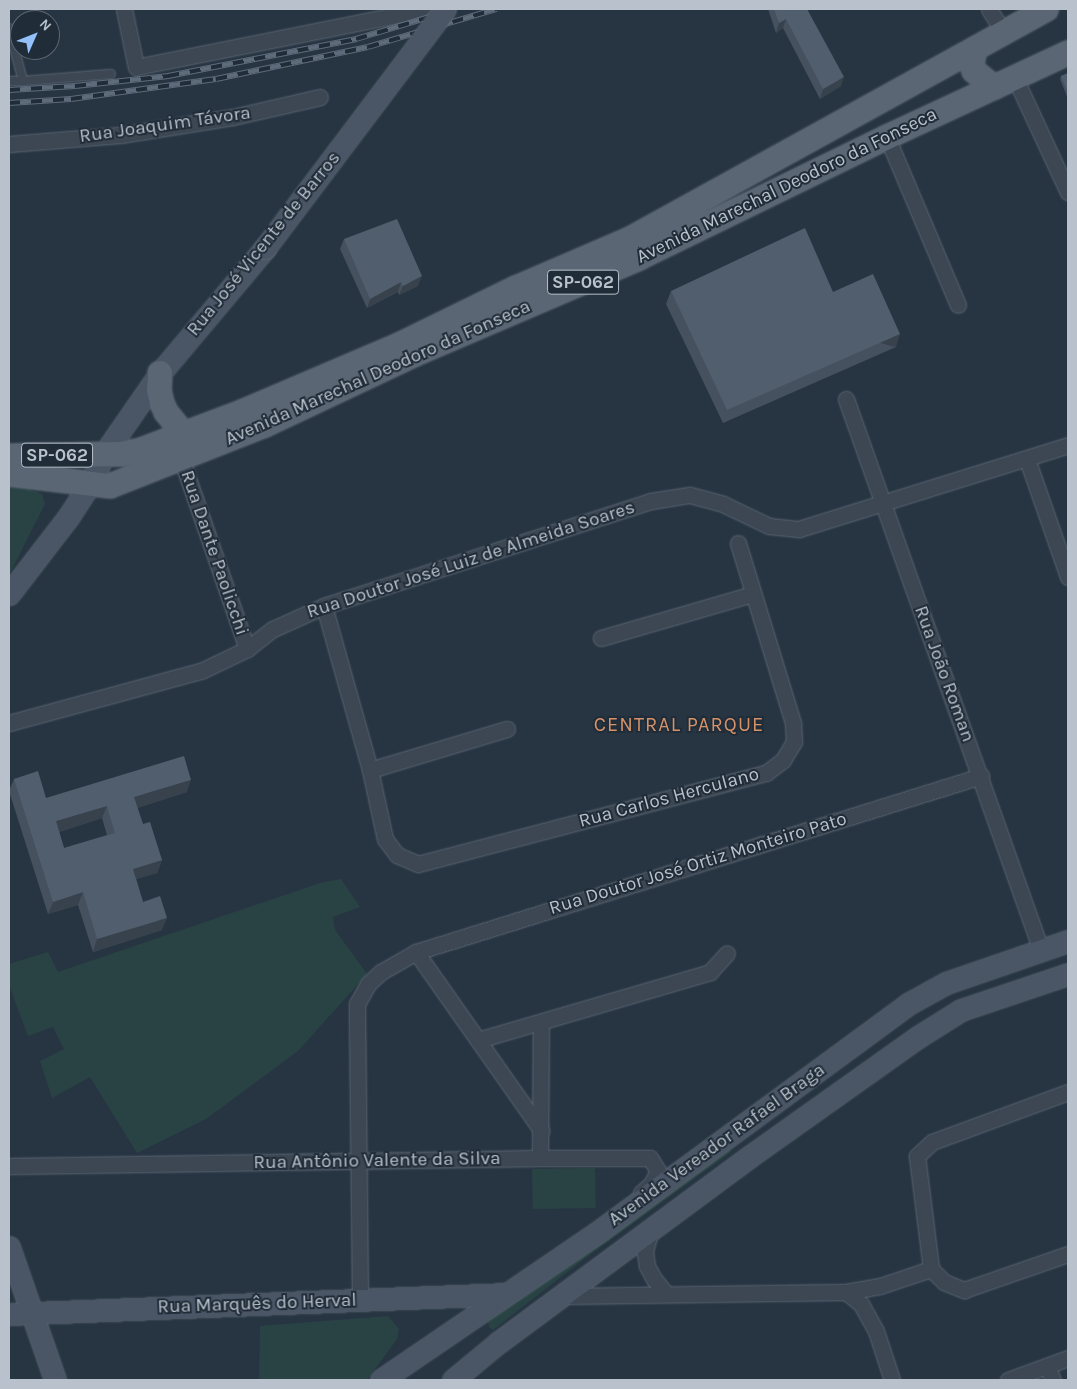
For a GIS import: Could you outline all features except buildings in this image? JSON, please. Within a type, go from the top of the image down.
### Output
[{"type":"main road","name":"Rua José Vicente de Barros","points":[[9,594],[69,516],[90,484],[104,454],[160,373],[265,248],[445,9]]},
{"type":"main road","name":"Avenida Marechal Deodoro da Fonseca","points":[[104,454],[122,454],[141,450],[244,412],[401,344],[516,288],[632,238],[1046,9]]},
{"type":"main road","points":[[975,49],[972,64],[974,71],[994,87]]},
{"type":"main road","name":"Avenida Marechal Deodoro da Fonseca","points":[[90,484],[110,486],[265,425],[406,358],[638,258],[887,137],[1068,53]]},
{"type":"main road","points":[[779,190],[772,178],[772,171],[782,156]]},
{"type":"main road","points":[[160,373],[159,390],[162,403],[166,412],[184,434],[181,458]]},
{"type":"main road","name":"SP-062","points":[[9,456],[104,454]]},
{"type":"main road","name":"SP-062","points":[[9,474],[90,484]]},
{"type":"main road","name":"Avenida Vereador Rafael Braga","points":[[381,1380],[602,1229],[908,1004],[946,983],[1068,941]]},
{"type":"main road","name":"Avenida Vereador Rafael Braga","points":[[453,1380],[499,1342],[874,1067],[961,1010],[1068,974]]},
{"type":"main road","points":[[874,1067],[863,1059],[863,1050],[887,1020]]},
{"type":"main road","points":[[815,1109],[841,1078],[839,1072],[834,1067],[826,1065]]},
{"type":"main road","points":[[9,1247],[55,1380]]},
{"type":"main road","name":"Rua Marquês do Herval","points":[[9,1314],[505,1294]]},
{"type":"main road","points":[[480,1313],[479,1323],[481,1331],[489,1338],[499,1342]]},
{"type":"street","points":[[124,9],[136,67],[393,12],[427,9]]},
{"type":"street","points":[[989,9],[1004,33]]},
{"type":"street","points":[[1015,78],[1068,192]]},
{"type":"street","name":"Rua Joaquim Távora","points":[[9,144],[120,135],[233,117],[320,97]]},
{"type":"street","points":[[887,137],[958,305]]},
{"type":"street","name":"Rua João Roman","points":[[846,399],[1041,950]]},
{"type":"street","name":"Rua Doutor José Luiz de Almeida Soares","points":[[9,723],[201,671],[247,649],[273,629],[324,606],[650,501],[690,495],[723,504],[769,526],[800,529],[1068,445]]},
{"type":"street","name":"Rua Dante Paolicchi","points":[[181,458],[247,649]]},
{"type":"street","points":[[1027,459],[1068,577]]},
{"type":"street","name":"Rua Carlos Herculano","points":[[370,770],[385,838],[397,855],[418,864],[766,773],[783,760],[794,742],[793,723],[752,594],[738,543]]},
{"type":"street","points":[[601,638],[752,594]]},
{"type":"street","points":[[324,606],[370,770],[508,729]]},
{"type":"street","name":"Rua Doutor José Ortiz Monteiro Pato","points":[[360,1299],[357,1004],[368,984],[381,972],[416,952],[980,776]]},
{"type":"street","points":[[416,952],[541,1130]]},
{"type":"street","points":[[478,1040],[710,972],[727,953]]},
{"type":"street","points":[[540,1158],[541,1023]]},
{"type":"street","points":[[1068,1092],[932,1142],[917,1156],[931,1269],[944,1282],[964,1290],[1068,1254]]},
{"type":"street","name":"Rua Antônio Valente da Silva","points":[[9,1166],[650,1158],[658,1171],[652,1183],[602,1229]]},
{"type":"street","points":[[651,1229],[645,1252],[647,1266],[654,1279],[666,1294]]},
{"type":"street","points":[[563,1296],[846,1292],[880,1286],[931,1269]]},
{"type":"street","points":[[846,1292],[861,1304],[876,1331],[892,1380]]},
{"type":"street","points":[[1008,1380],[1068,1358]]},
{"type":"street","points":[[1047,1366],[1053,1380]]},
{"type":"lane","points":[[9,28],[23,81]]},
{"type":"lane","points":[[9,81],[111,74]]},
{"type":"green space","points":[[9,486],[23,486],[42,494],[45,504],[9,575]]},
{"type":"green space","points":[[341,879],[360,907],[333,917],[335,930],[367,974],[298,1051],[206,1119],[137,1153],[90,1077],[52,1098],[40,1061],[64,1049],[53,1027],[28,1036],[9,985],[9,964],[48,952],[58,972],[320,883]]},
{"type":"green space","points":[[730,1146],[731,1152],[584,1259],[493,1330],[489,1327],[488,1322],[610,1229]]},
{"type":"green space","points":[[595,1168],[596,1208],[533,1209],[532,1169]]},
{"type":"green space","points":[[388,1316],[399,1329],[397,1339],[367,1380],[259,1380],[260,1326]]},
{"type":"railway","points":[[9,90],[75,86],[168,76],[356,39],[456,9]]},
{"type":"railway","points":[[9,103],[71,99],[216,79],[368,47],[496,9]]},
{"type":"district","name":"CENTRAL PARQUE","points":[[679,724]]}]
